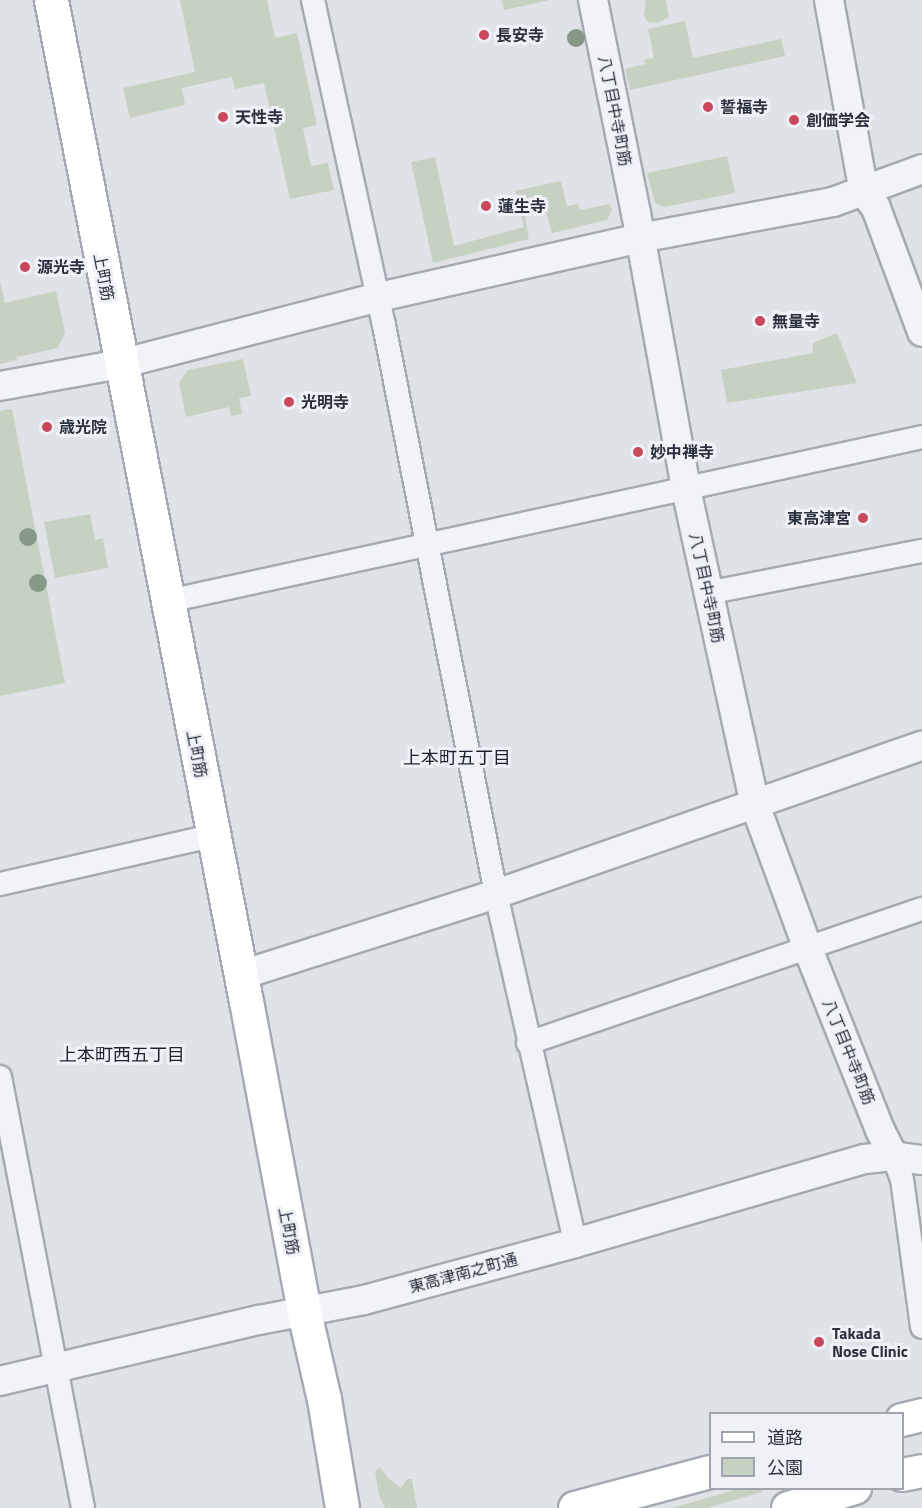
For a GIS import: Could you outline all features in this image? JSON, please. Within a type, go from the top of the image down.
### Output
[{"type":"main road","name":"上町筋","points":[[51,0],[120,364],[241,975],[304,1312],[324,1399],[342,1508]]},
{"type":"main road","points":[[904,1420],[922,1415]]},
{"type":"main road","points":[[904,1475],[922,1471]]},
{"type":"main road","points":[[575,1508],[709,1473]]},
{"type":"main road","points":[[788,1508],[848,1490]]},
{"type":"street","points":[[313,0],[379,297],[496,894],[575,1243]]},
{"type":"street","name":"八丁目中寺町筋","points":[[593,0],[686,489],[754,802],[808,949],[880,1130],[893,1156]]},
{"type":"street","points":[[829,0],[864,192],[876,208],[922,332]]},
{"type":"street","points":[[0,386],[120,364],[379,297],[640,238],[833,202],[922,169]]},
{"type":"street","points":[[168,601],[922,437]]},
{"type":"street","points":[[707,593],[922,551]]},
{"type":"street","points":[[241,975],[496,894],[754,802],[922,746]]},
{"type":"street","points":[[0,884],[212,836]]},
{"type":"street","points":[[528,1043],[922,909]]},
{"type":"street","points":[[0,1077],[83,1508]]},
{"type":"street","points":[[893,1156],[902,1179],[922,1327]]},
{"type":"street","name":"東高津南之町通","points":[[0,1381],[364,1300],[575,1243],[865,1159],[893,1156],[922,1160]]},
{"type":"green space","points":[[180,0],[267,0],[275,38],[297,33],[317,125],[303,128],[311,166],[328,163],[334,190],[290,199],[264,83],[235,89],[232,77],[182,88],[185,105],[130,118],[123,88],[195,72]]},
{"type":"green space","points":[[502,0],[550,0],[504,10]]},
{"type":"green space","points":[[646,0],[666,0],[669,17],[658,23],[648,22],[644,16]]},
{"type":"green space","points":[[685,21],[693,58],[781,39],[785,56],[630,90],[625,69],[645,64],[644,60],[654,58],[648,29]]},
{"type":"green space","points":[[727,156],[735,193],[664,207],[655,203],[647,173]]},
{"type":"green space","points":[[435,157],[454,246],[524,227],[515,191],[561,181],[567,206],[578,204],[580,210],[610,204],[612,210],[607,220],[552,233],[546,212],[525,217],[529,239],[433,263],[411,162]]},
{"type":"green space","points":[[0,281],[5,303],[56,291],[65,333],[58,348],[17,357],[16,352],[17,360],[0,364]]},
{"type":"green space","points":[[837,333],[857,383],[727,403],[721,370],[813,353],[813,343]]},
{"type":"green space","points":[[243,359],[251,396],[239,398],[242,414],[231,416],[229,407],[186,417],[179,382],[188,370]]},
{"type":"green space","points":[[12,409],[65,683],[0,696],[0,411]]},
{"type":"green space","points":[[90,514],[95,540],[103,538],[108,568],[55,578],[44,522]]},
{"type":"green space","points":[[380,1467],[389,1479],[401,1488],[407,1479],[412,1479],[417,1508],[385,1508],[379,1495],[375,1471]]},
{"type":"green space","points":[[734,1490],[762,1490],[762,1492],[707,1508],[672,1508]]},
{"type":"place","name":"長安寺","points":[[484,35]]},
{"type":"place","name":"誓福寺","points":[[708,107]]},
{"type":"place","name":"天性寺","points":[[223,117]]},
{"type":"place","name":"創価学会","points":[[794,120]]},
{"type":"place","name":"蓮生寺","points":[[486,206]]},
{"type":"place","name":"源光寺","points":[[25,267]]},
{"type":"place","name":"無量寺","points":[[760,321]]},
{"type":"place","name":"光明寺","points":[[289,402]]},
{"type":"place","name":"歳光院","points":[[47,427]]},
{"type":"place","name":"妙中禅寺","points":[[638,452]]},
{"type":"place","name":"東高津宮","points":[[863,518]]},
{"type":"place","name":"Takada Nose Clinic","points":[[819,1342]]},
{"type":"district","name":"上本町五丁目","points":[[457,758]]},
{"type":"district","name":"上本町西五丁目","points":[[122,1055]]}]
